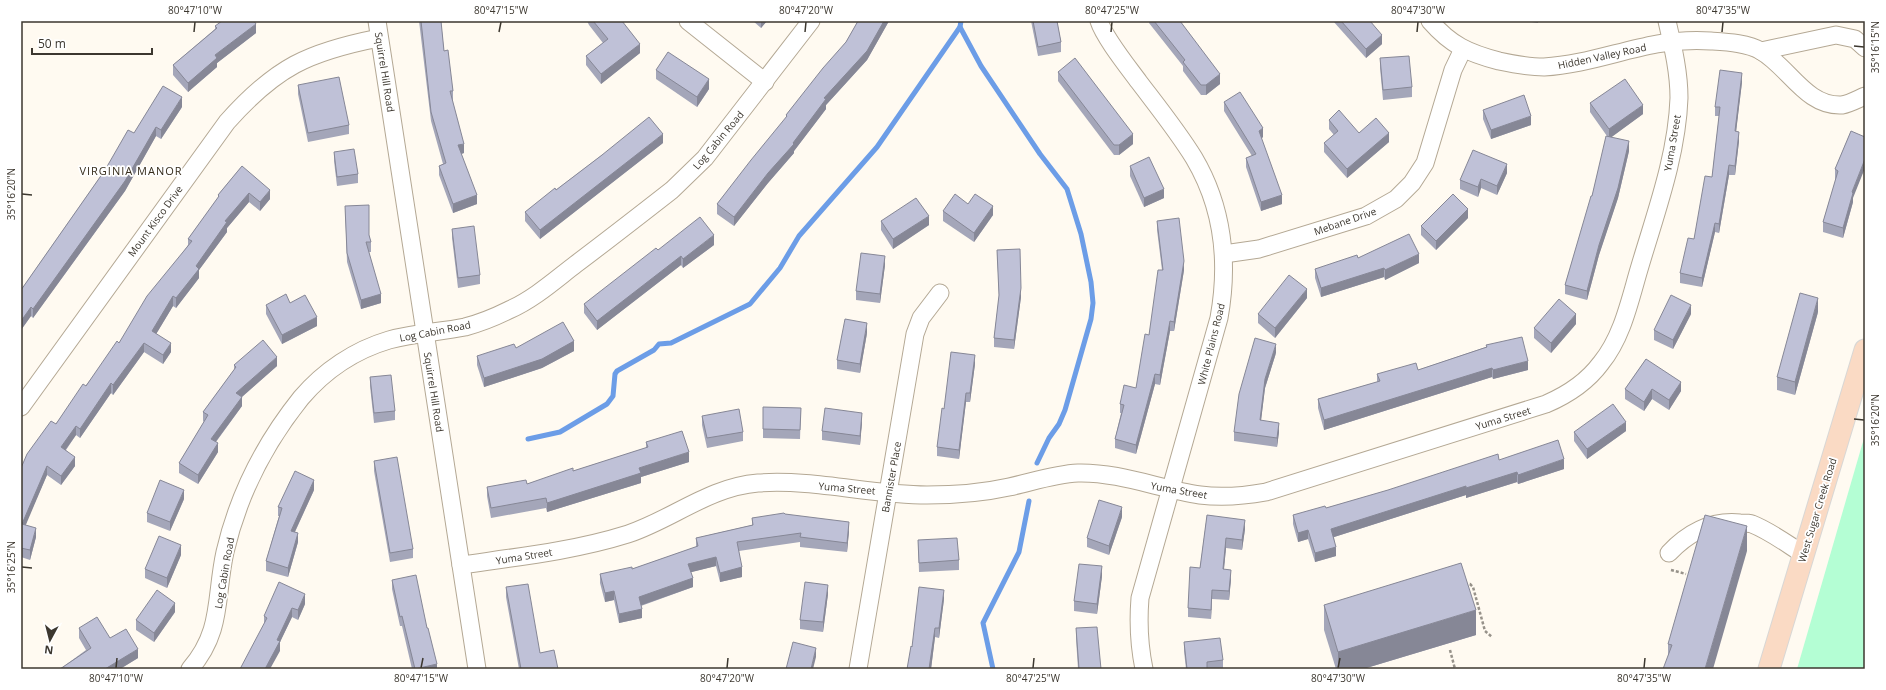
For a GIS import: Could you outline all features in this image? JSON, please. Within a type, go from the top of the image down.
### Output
[{"type":"main road","name":"West Sugar Creek Road","points":[[1768,669],[1865,350]]},
{"type":"street","name":"Squirrel Hill Road","points":[[377,21],[477,669]]},
{"type":"street","points":[[688,21],[765,82]]},
{"type":"street","name":"Log Cabin Road","points":[[190,669],[210,640],[216,620],[225,552],[236,515],[261,458],[292,410],[322,377],[349,357],[383,342],[482,322],[511,309],[539,292],[672,190],[689,175],[705,158],[811,21]]},
{"type":"street","name":"White Plains Road","points":[[1099,21],[1128,66],[1194,158],[1209,188],[1218,219],[1224,254],[1223,293],[1219,318],[1140,598],[1138,623],[1144,669]]},
{"type":"street","name":"Hidden Valley Road","points":[[1430,21],[1442,34],[1463,49],[1478,56],[1513,64],[1543,67],[1567,64],[1657,44],[1711,41],[1746,46],[1761,51],[1784,69],[1802,88],[1818,101],[1842,105],[1865,96]]},
{"type":"street","name":"Yuma Street","points":[[461,565],[564,550],[609,540],[662,520],[698,500],[716,493],[756,483],[786,482],[925,495],[966,494],[1011,487],[1049,477],[1078,473],[1103,475],[1202,495],[1238,497],[1266,492],[1546,404],[1564,396],[1584,382],[1601,364],[1619,333],[1661,196],[1676,130],[1679,98],[1677,63],[1668,21]]},
{"type":"street","name":"Hidden Valley Road","points":[[1761,51],[1836,35],[1855,39],[1865,48]]},
{"type":"street","name":"Mount Kisco Drive","points":[[21,407],[227,122],[249,97],[272,78],[297,62],[324,50],[379,38]]},
{"type":"street","name":"Mebane Drive","points":[[1224,254],[1259,249],[1366,216],[1396,199],[1412,183],[1425,163],[1454,70],[1463,49]]},
{"type":"street","name":"Bannister Place","points":[[858,669],[915,334],[921,318],[940,293]]},
{"type":"street","points":[[1666,561],[1686,536],[1716,523],[1734,522],[1752,524],[1803,554]]},
{"type":"path","points":[[1666,561],[1686,574]]},
{"type":"path","points":[[1459,585],[1470,584],[1473,588],[1485,631],[1492,637]]},
{"type":"path","points":[[1450,650],[1455,669]]},
{"type":"green space","points":[[1865,436],[1865,669],[1797,669],[1862,445]]},
{"type":"building","points":[[222,21],[254,21],[256,24],[215,55],[217,58],[188,83],[173,65],[217,28],[215,26]]},
{"type":"building","points":[[421,21],[441,21],[444,51],[448,50],[453,91],[450,91],[464,144],[458,145],[477,195],[453,204],[439,166],[446,163],[431,112]]},
{"type":"building","points":[[593,21],[622,21],[640,44],[601,74],[586,56],[608,39]]},
{"type":"building","points":[[858,21],[884,21],[867,51],[824,98],[826,99],[793,143],[794,144],[768,173],[734,217],[717,204],[823,68],[846,42]]},
{"type":"building","points":[[1033,21],[1057,21],[1061,42],[1038,47]]},
{"type":"building","points":[[1154,21],[1180,21],[1220,74],[1206,85],[1201,85],[1183,62],[1185,60]]},
{"type":"building","points":[[1341,21],[1370,21],[1382,35],[1366,49]]},
{"type":"building","points":[[668,52],[709,79],[697,97],[656,70]]},
{"type":"building","points":[[1409,56],[1412,87],[1383,90],[1380,58]]},
{"type":"building","points":[[1075,58],[1133,134],[1119,145],[1114,145],[1058,72]]},
{"type":"building","points":[[1720,70],[1742,73],[1735,131],[1739,132],[1735,166],[1729,165],[1719,224],[1715,223],[1702,278],[1680,273],[1688,238],[1694,239],[1705,176],[1712,177],[1720,107],[1715,107]]},
{"type":"building","points":[[339,77],[349,125],[308,133],[298,85]]},
{"type":"building","points":[[1625,79],[1643,105],[1609,129],[1590,103]]},
{"type":"building","points":[[163,86],[182,97],[161,130],[156,127],[125,181],[33,309],[31,307],[21,321],[21,290],[105,170],[128,130],[134,133]]},
{"type":"building","points":[[1240,92],[1263,128],[1259,131],[1282,195],[1261,202],[1246,158],[1256,154],[1224,102]]},
{"type":"building","points":[[1524,95],[1531,116],[1491,130],[1483,110]]},
{"type":"building","points":[[1339,110],[1359,133],[1376,118],[1389,133],[1347,169],[1324,143],[1338,131],[1329,120]]},
{"type":"building","points":[[649,117],[663,134],[540,230],[525,212],[555,188],[556,190],[602,155]]},
{"type":"building","points":[[1851,131],[1865,137],[1865,159],[1852,192],[1853,193],[1843,228],[1823,222],[1838,171],[1835,169]]},
{"type":"building","points":[[1606,136],[1629,141],[1618,188],[1599,245],[1587,291],[1565,285],[1592,196]]},
{"type":"building","points":[[354,149],[358,174],[337,177],[334,152]]},
{"type":"building","points":[[1473,150],[1507,164],[1497,186],[1481,179],[1478,187],[1460,180]]},
{"type":"building","points":[[1149,157],[1164,189],[1144,198],[1130,166]]},
{"type":"building","points":[[242,166],[270,190],[260,202],[249,193],[225,221],[227,222],[196,266],[199,269],[176,298],[173,296],[152,331],[171,343],[163,355],[144,343],[113,385],[111,383],[80,429],[76,426],[61,447],[75,457],[61,476],[47,466],[22,524],[36,528],[30,550],[21,548],[21,468],[27,454],[51,421],[56,424],[83,384],[86,386],[117,341],[119,343],[147,296],[192,241],[188,239],[219,196],[218,195]]},
{"type":"building","points":[[955,194],[968,204],[975,194],[993,206],[974,233],[943,211]]},
{"type":"building","points":[[1453,194],[1468,209],[1436,241],[1421,226]]},
{"type":"building","points":[[916,198],[929,216],[893,239],[881,221]]},
{"type":"building","points":[[369,205],[369,235],[371,242],[366,242],[381,294],[361,300],[347,253],[345,206]]},
{"type":"building","points":[[700,217],[714,235],[683,259],[681,256],[597,321],[584,304],[656,248],[658,250]]},
{"type":"building","points":[[1179,218],[1184,261],[1174,322],[1170,321],[1160,375],[1155,374],[1136,445],[1115,439],[1124,405],[1120,404],[1124,385],[1136,388],[1145,334],[1149,335],[1158,270],[1163,270],[1157,221]]},
{"type":"building","points":[[474,226],[480,275],[458,278],[452,229]]},
{"type":"building","points":[[1409,234],[1419,254],[1385,270],[1384,268],[1321,288],[1315,269],[1357,255],[1358,258]]},
{"type":"building","points":[[1020,249],[1021,288],[1014,340],[994,338],[999,295],[997,250]]},
{"type":"building","points":[[861,253],[885,256],[880,294],[856,291]]},
{"type":"building","points":[[1289,275],[1307,289],[1275,328],[1258,314]]},
{"type":"building","points":[[1800,293],[1818,298],[1795,382],[1777,377]]},
{"type":"building","points":[[286,294],[290,303],[305,295],[317,317],[282,335],[266,305]]},
{"type":"building","points":[[1671,295],[1691,305],[1673,340],[1654,330]]},
{"type":"building","points":[[1559,299],[1576,314],[1551,343],[1534,328]]},
{"type":"building","points":[[845,319],[867,323],[860,364],[837,360]]},
{"type":"building","points":[[563,322],[574,341],[542,359],[484,378],[477,356],[514,344],[516,348]]},
{"type":"building","points":[[1522,337],[1528,361],[1493,370],[1492,368],[1324,420],[1318,399],[1380,381],[1377,374],[1416,363],[1418,370],[1487,347],[1486,345]]},
{"type":"building","points":[[1255,338],[1276,344],[1265,379],[1260,420],[1279,423],[1277,438],[1234,432],[1239,394]]},
{"type":"building","points":[[263,340],[277,357],[236,393],[242,397],[211,439],[218,443],[198,475],[179,463],[208,415],[203,412],[236,367],[234,365]]},
{"type":"building","points":[[951,352],[975,355],[970,393],[966,393],[959,450],[937,447],[942,408],[944,409]]},
{"type":"building","points":[[1646,359],[1681,382],[1669,400],[1652,389],[1644,402],[1625,389]]},
{"type":"building","points":[[391,375],[395,411],[374,413],[370,377]]},
{"type":"building","points":[[1613,404],[1626,422],[1587,449],[1574,432]]},
{"type":"building","points":[[763,407],[801,408],[800,430],[763,429]]},
{"type":"building","points":[[825,408],[862,413],[860,436],[822,431]]},
{"type":"building","points":[[739,409],[743,432],[707,438],[702,416]]},
{"type":"building","points":[[682,431],[689,452],[639,468],[641,473],[547,503],[546,498],[491,508],[487,487],[526,480],[527,484],[573,468],[573,471],[648,447],[646,442]]},
{"type":"building","points":[[1558,440],[1564,459],[1518,475],[1517,472],[1466,488],[1466,486],[1331,529],[1336,547],[1315,553],[1308,530],[1298,533],[1293,515],[1325,506],[1326,508],[1388,490],[1498,454],[1499,460]]},
{"type":"building","points":[[397,457],[413,549],[390,553],[374,461]]},
{"type":"building","points":[[295,471],[314,480],[291,531],[298,533],[288,568],[266,561],[282,508],[278,507]]},
{"type":"building","points":[[160,480],[184,490],[170,522],[147,513]]},
{"type":"building","points":[[1099,500],[1122,507],[1109,546],[1087,538]]},
{"type":"building","points":[[784,513],[849,522],[847,543],[800,537],[801,533],[737,542],[742,567],[720,573],[716,557],[688,564],[693,578],[639,597],[642,609],[619,614],[614,591],[605,593],[600,574],[632,567],[632,569],[698,546],[696,538],[753,525],[752,518]]},
{"type":"building","points":[[1207,515],[1245,520],[1242,540],[1226,538],[1223,569],[1231,570],[1229,591],[1212,590],[1211,610],[1188,608],[1190,567],[1200,568]]},
{"type":"building","points":[[1705,515],[1747,526],[1705,669],[1663,669],[1672,645],[1668,644]]},
{"type":"building","points":[[159,536],[181,545],[167,578],[145,569]]},
{"type":"building","points":[[957,538],[959,560],[919,563],[918,540]]},
{"type":"building","points":[[1461,563],[1476,610],[1338,652],[1324,605]]},
{"type":"building","points":[[1079,564],[1102,566],[1097,604],[1074,601]]},
{"type":"building","points":[[416,575],[427,628],[437,664],[415,669],[402,616],[400,617],[392,580]]},
{"type":"building","points":[[279,582],[305,594],[298,610],[292,608],[277,640],[280,641],[265,669],[240,669],[267,618],[264,616]]},
{"type":"building","points":[[805,582],[828,585],[823,622],[800,620]]},
{"type":"building","points":[[528,584],[540,653],[554,650],[558,669],[521,669],[506,587]]},
{"type":"building","points":[[919,587],[944,590],[939,628],[935,628],[929,669],[907,669],[911,646],[912,647]]},
{"type":"building","points":[[157,590],[175,603],[154,633],[136,620]]},
{"type":"building","points":[[97,617],[110,638],[126,629],[138,649],[105,669],[60,669],[91,648],[79,628]]},
{"type":"building","points":[[1097,627],[1101,669],[1079,669],[1076,628]]},
{"type":"building","points":[[1220,638],[1223,660],[1207,662],[1207,669],[1187,669],[1184,642]]},
{"type":"building","points":[[793,642],[816,648],[811,669],[786,669]]},
{"type":"waterway","points":[[528,439],[560,432],[607,404],[613,396],[615,374],[617,371],[654,350],[659,344],[671,343],[750,304],[780,268],[799,236],[877,147],[960,27],[961,21]]},
{"type":"waterway","points":[[960,27],[981,66],[1040,154],[1067,189],[1081,234],[1091,282],[1093,303],[1091,319],[1065,410],[1059,424],[1049,438],[1037,463]]},
{"type":"waterway","points":[[993,669],[983,623],[1019,552],[1029,501]]},
{"type":"district","name":"VIRGINIA MANOR","points":[[131,171]]}]
